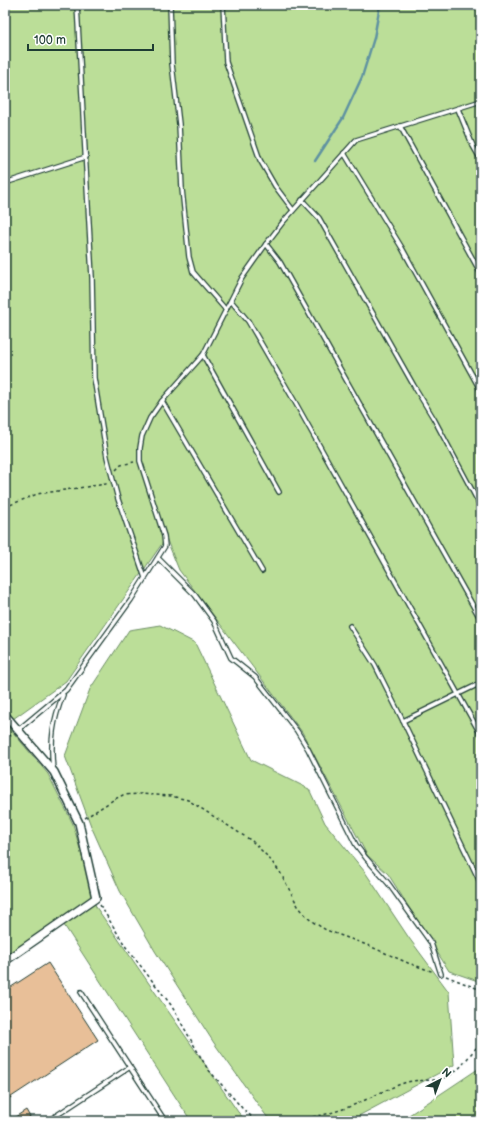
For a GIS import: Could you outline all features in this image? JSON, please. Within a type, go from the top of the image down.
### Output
[{"type":"street","points":[[5,715],[54,772],[79,823],[96,898],[5,961]]},
{"type":"lane","points":[[77,5],[92,277],[94,378],[107,457],[118,499],[145,578]]},
{"type":"lane","points":[[170,5],[172,64],[179,124],[182,189],[188,257],[193,272],[226,310]]},
{"type":"lane","points":[[223,5],[226,62],[233,83],[260,160],[275,186],[293,210]]},
{"type":"lane","points":[[18,730],[63,694],[131,600],[165,546],[164,536],[140,461],[142,436],[150,418],[162,401],[203,355],[242,278],[266,244],[293,210],[356,140],[481,101]]},
{"type":"lane","points":[[458,109],[473,146],[481,160]]},
{"type":"lane","points":[[400,126],[481,274]]},
{"type":"lane","points":[[344,153],[402,248],[481,391]]},
{"type":"lane","points":[[5,183],[86,157]]},
{"type":"lane","points":[[302,200],[319,218],[434,419],[481,506]]},
{"type":"lane","points":[[266,244],[280,262],[481,620]]},
{"type":"lane","points":[[231,301],[248,321],[481,735]]},
{"type":"lane","points":[[203,355],[279,492]]},
{"type":"lane","points":[[162,401],[262,571]]},
{"type":"lane","points":[[158,558],[195,594],[214,621],[231,658],[255,677],[297,731],[308,749],[356,845],[388,883],[431,942],[441,974]]},
{"type":"lane","points":[[350,626],[375,665],[404,721],[481,884]]},
{"type":"lane","points":[[404,721],[481,683]]},
{"type":"lane","points":[[54,772],[51,753],[52,739],[57,711],[63,694]]},
{"type":"lane","points":[[81,992],[165,1121]]},
{"type":"lane","points":[[48,1121],[130,1067]]},
{"type":"path","points":[[5,507],[37,494],[106,484],[112,474],[121,465],[140,461]]},
{"type":"path","points":[[79,823],[123,795],[140,794],[171,796],[188,800],[252,841],[280,872],[298,906],[313,922],[326,930],[481,990]]},
{"type":"path","points":[[96,898],[126,947],[171,1005],[207,1068],[242,1108],[253,1118],[266,1121]]},
{"type":"path","points":[[271,1121],[316,1116],[343,1109],[405,1082],[444,1078],[456,1071],[481,1044]]},
{"type":"green space","points":[[5,5],[481,5],[481,982],[449,971],[388,874],[367,855],[302,732],[179,570],[166,538],[66,681],[6,724],[48,774],[73,824],[96,907],[238,1112],[246,1121],[191,1121],[62,922],[5,958]]},
{"type":"green space","points":[[160,625],[195,643],[251,760],[309,789],[325,823],[365,872],[409,938],[449,992],[454,1065],[349,1121],[270,1121],[214,1043],[155,951],[120,891],[91,826],[65,756],[90,689],[129,630]]},
{"type":"green space","points":[[481,1067],[481,1121],[400,1121]]},
{"type":"building","points":[[48,963],[98,1040],[5,1101],[5,991]]},
{"type":"building","points":[[26,1110],[30,1117],[25,1121],[9,1121]]},
{"type":"waterway","points":[[315,161],[343,118],[362,77],[374,38],[380,5]]}]
